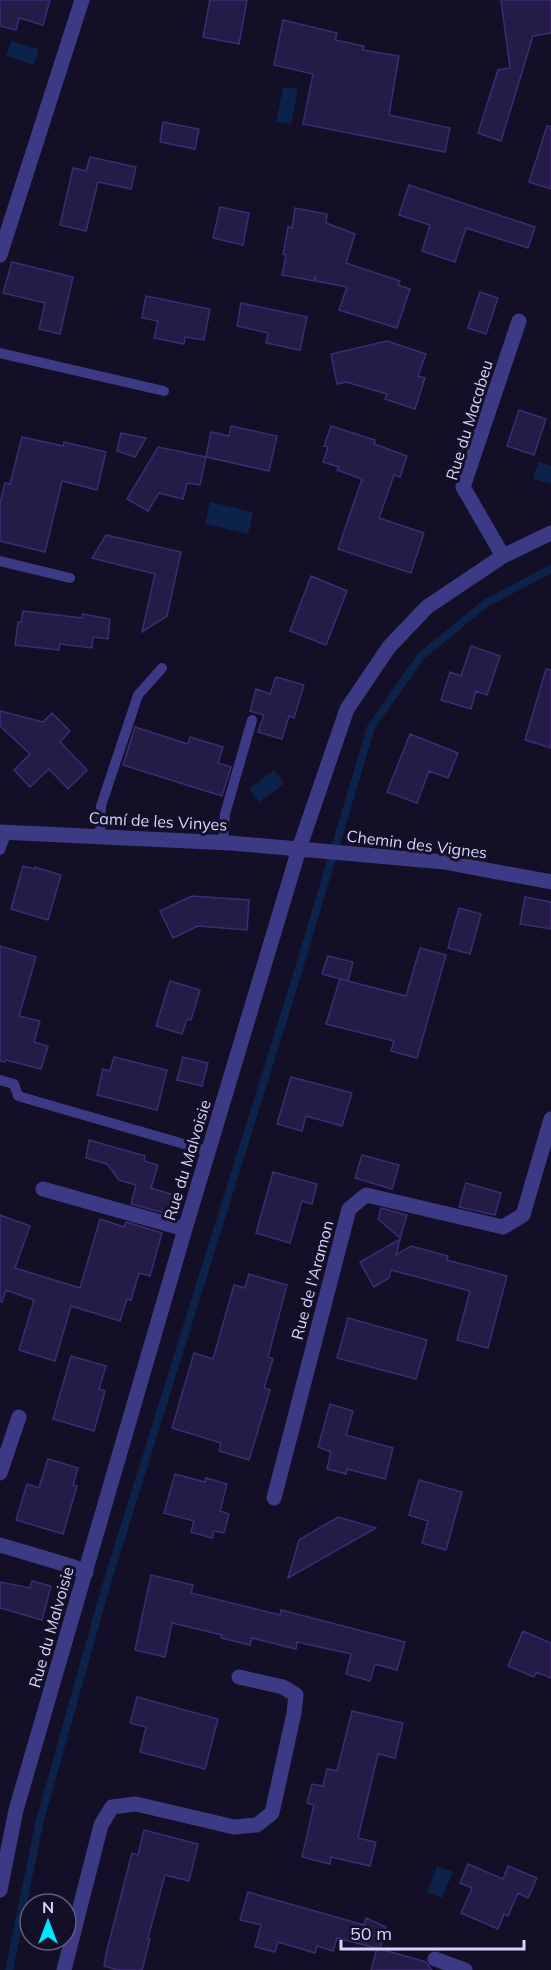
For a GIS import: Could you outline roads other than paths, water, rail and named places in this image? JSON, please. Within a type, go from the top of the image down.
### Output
[{"type":"street","points":[[0,255],[82,0]]},
{"type":"street","name":"Rue du Macabeu","points":[[503,556],[463,487],[519,321]]},
{"type":"street","name":"Rue du Malvoisie","points":[[0,1890],[16,1810],[185,1229],[307,850],[347,709],[389,647],[427,607],[503,556],[551,533]]},
{"type":"street","name":"Camí de les Vinyes","points":[[3,832],[223,842],[307,850]]},
{"type":"street","name":"Chemin des Vignes","points":[[307,850],[444,862],[551,882]]},
{"type":"street","name":"Rue de l'Aramon","points":[[274,1498],[349,1209],[366,1196],[503,1227],[523,1215],[551,1119]]},
{"type":"street","points":[[43,1189],[185,1229]]},
{"type":"street","points":[[0,1473],[19,1416]]},
{"type":"street","points":[[0,1545],[74,1567],[86,1573]]},
{"type":"street","points":[[64,1970],[101,1825],[112,1807],[136,1804],[234,1827],[257,1825],[272,1813],[296,1695],[283,1687],[239,1677]]},
{"type":"street","points":[[435,1959],[465,1970]]},
{"type":"lane","points":[[0,353],[164,392]]},
{"type":"lane","points":[[0,561],[70,578]]},
{"type":"lane","points":[[100,837],[101,806],[138,695],[162,668]]},
{"type":"lane","points":[[223,842],[225,814],[252,720]]},
{"type":"lane","points":[[0,850],[3,832]]},
{"type":"lane","points":[[0,1080],[14,1084],[18,1096],[208,1152]]},
{"type":"water","points":[[11,41],[39,49],[34,65],[6,56]]},
{"type":"water","points":[[283,87],[298,89],[291,124],[276,122]]},
{"type":"water","points":[[539,462],[551,466],[551,484],[533,479]]},
{"type":"water","points":[[210,502],[253,512],[248,534],[205,524]]},
{"type":"water","points":[[274,770],[284,784],[259,802],[249,789]]},
{"type":"water","points":[[437,1866],[453,1872],[442,1898],[427,1892]]},
{"type":"waterway","points":[[9,1970],[40,1820],[106,1586],[297,975],[371,727],[421,656],[486,603],[551,569]]}]
